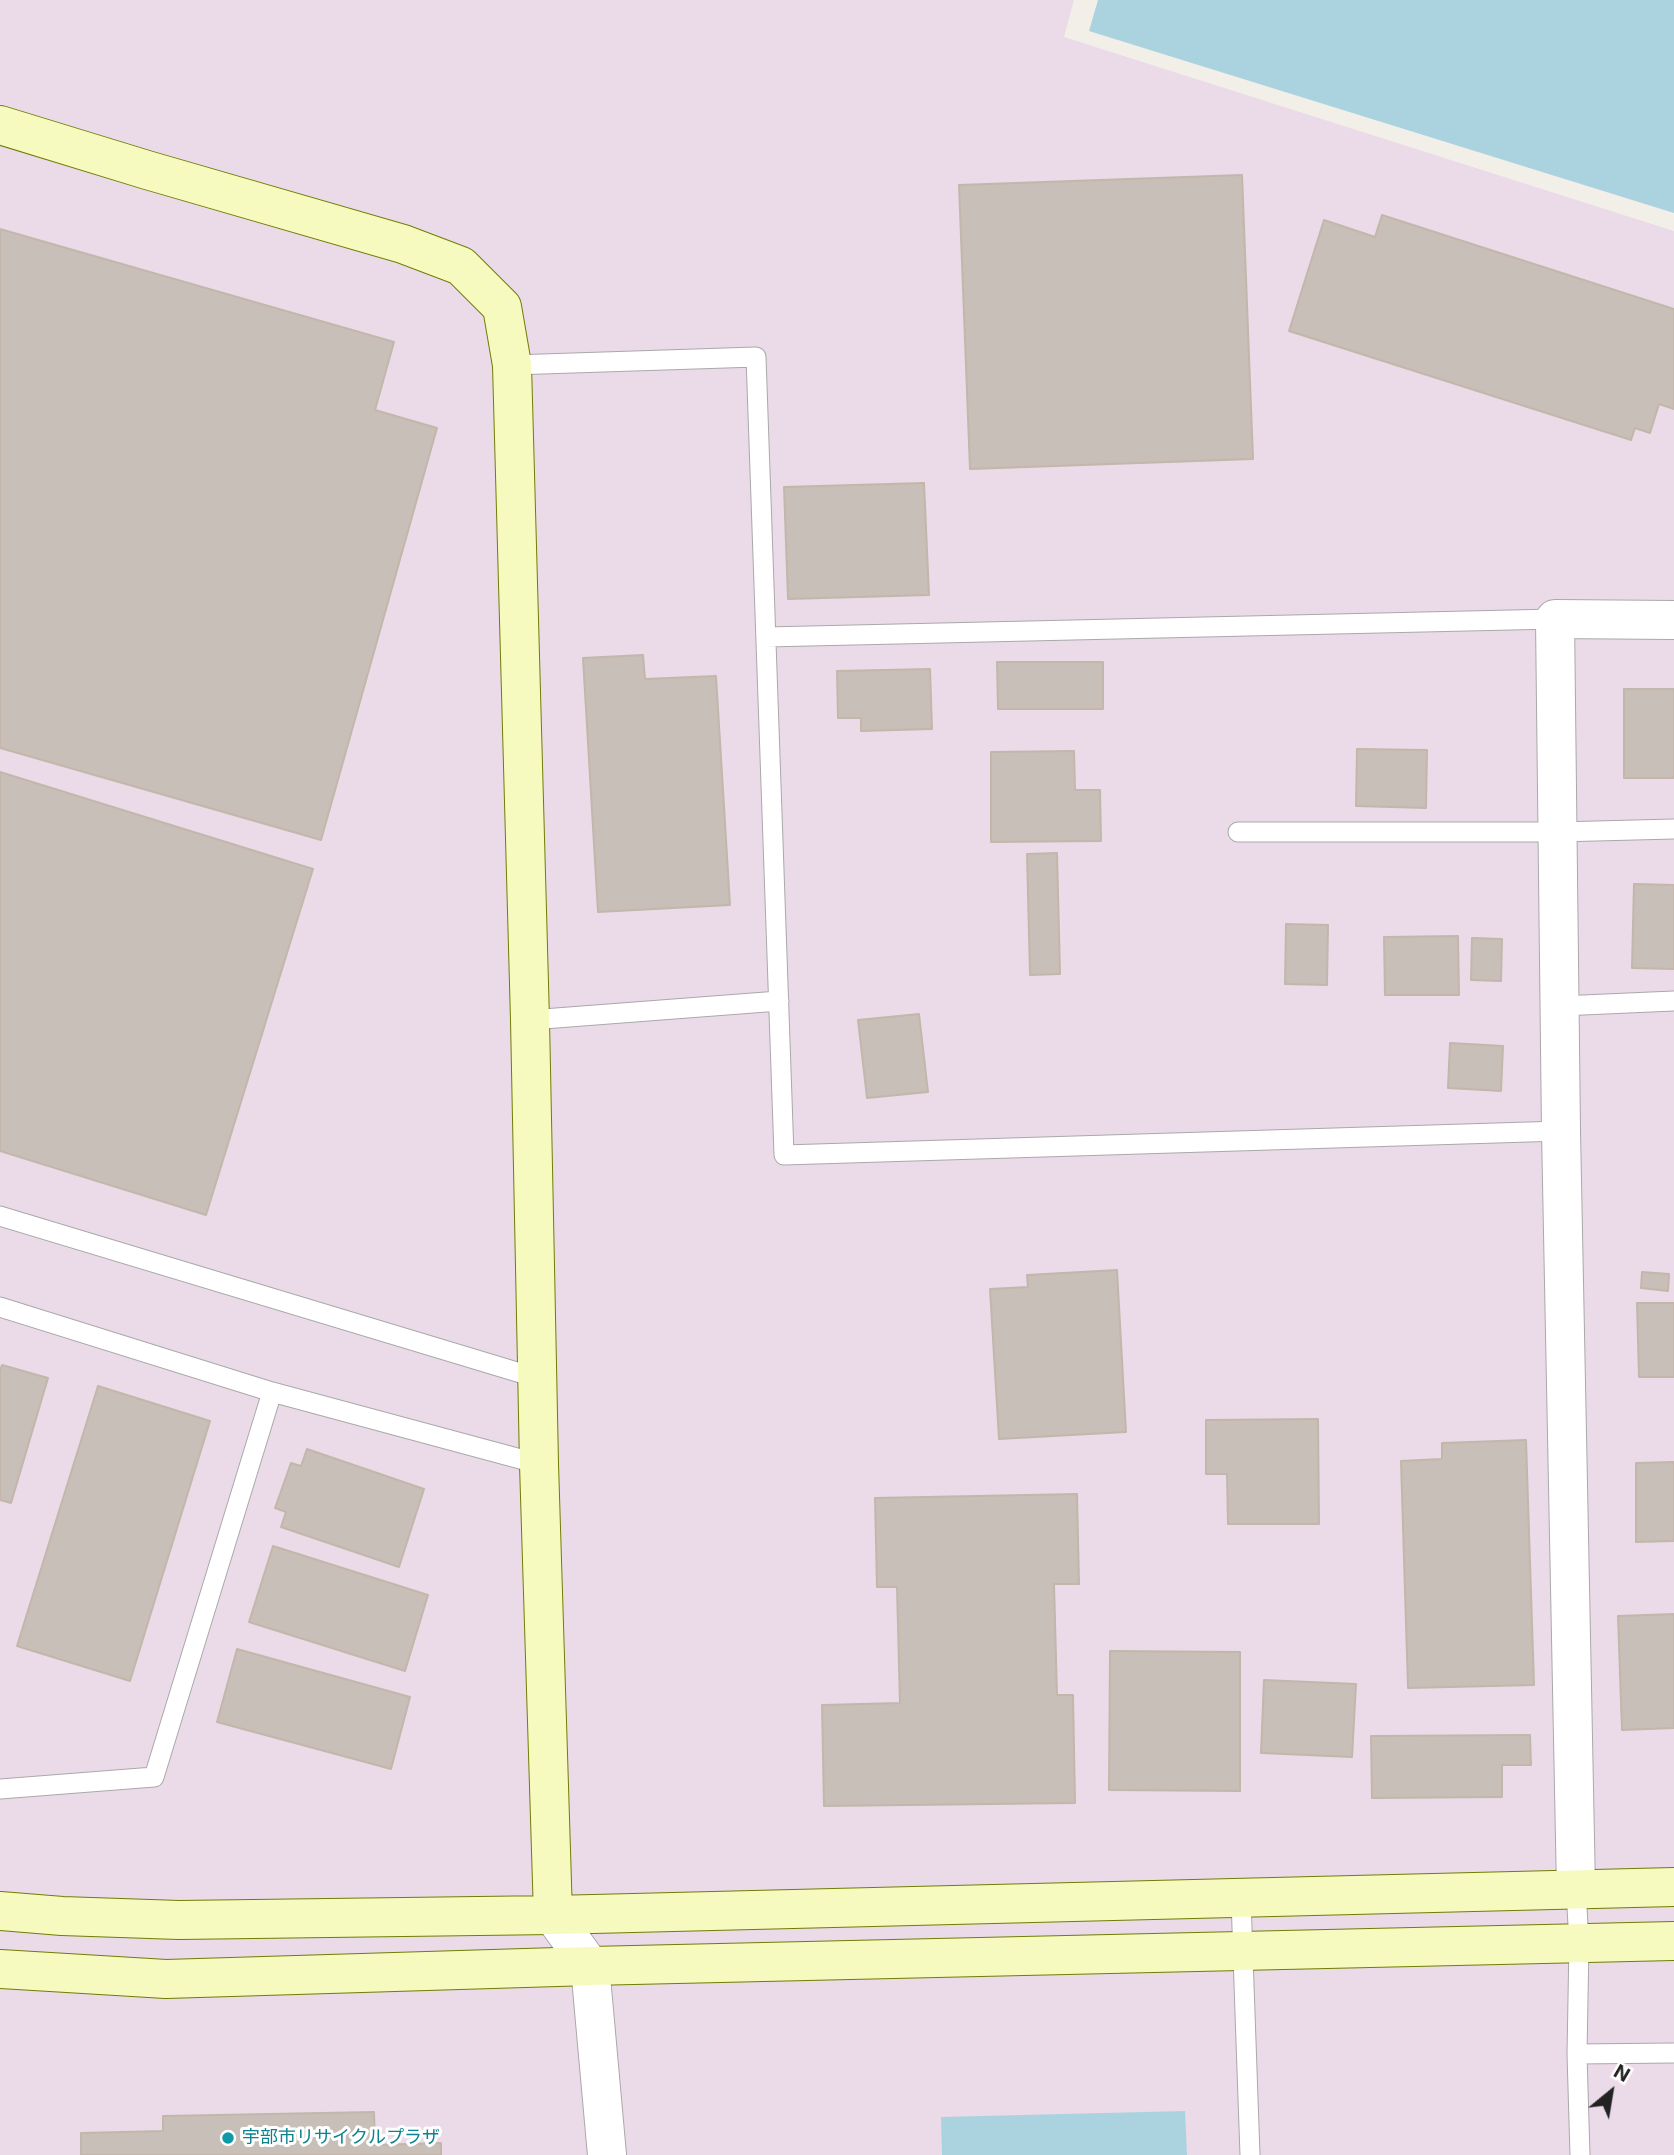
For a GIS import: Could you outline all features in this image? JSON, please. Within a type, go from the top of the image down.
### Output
[{"type":"street","points":[[0,125],[403,244],[461,266],[502,307],[512,365],[553,1915],[590,1966],[607,2155]]},
{"type":"street","points":[[1576,1890],[1561,1131],[1555,619],[1674,620]]},
{"type":"street","points":[[0,1911],[179,1920],[553,1915],[1674,1887]]},
{"type":"street","points":[[0,1969],[166,1979],[590,1966],[1674,1941]]},
{"type":"lane","points":[[512,365],[756,357],[784,1155],[1561,1131]]},
{"type":"lane","points":[[766,637],[1555,619]]},
{"type":"lane","points":[[1238,832],[1558,832],[1674,829]]},
{"type":"lane","points":[[530,1020],[779,1001]]},
{"type":"lane","points":[[1560,1006],[1674,1002]]},
{"type":"lane","points":[[0,1216],[537,1378]]},
{"type":"lane","points":[[0,1307],[272,1392],[539,1464]]},
{"type":"lane","points":[[0,1788],[153,1777],[272,1392]]},
{"type":"lane","points":[[1576,1890],[1579,1943],[1577,2054],[1580,2155]]},
{"type":"lane","points":[[1241,1899],[1250,2155]]},
{"type":"lane","points":[[1577,2054],[1674,2053]]},
{"type":"shaded area","points":[[0,0],[1074,0],[1064,37],[1674,231],[1674,2155],[0,2155]]},
{"type":"water","points":[[1098,0],[1674,0],[1674,213],[1089,31]]},
{"type":"water","points":[[1185,2111],[1187,2155],[942,2155],[941,2117]]},
{"type":"building","points":[[1242,175],[1253,459],[970,469],[959,185]]},
{"type":"building","points":[[1382,215],[1674,309],[1674,409],[1659,404],[1650,433],[1635,428],[1631,440],[1289,331],[1324,220],[1375,237]]},
{"type":"building","points":[[0,229],[394,342],[375,410],[437,428],[321,840],[0,748]]},
{"type":"building","points":[[924,483],[929,595],[788,599],[784,487]]},
{"type":"building","points":[[643,655],[645,679],[716,676],[730,905],[598,912],[583,658]]},
{"type":"building","points":[[997,662],[1103,662],[1103,709],[998,709]]},
{"type":"building","points":[[930,669],[932,729],[861,731],[861,718],[838,718],[837,671]]},
{"type":"building","points":[[1624,689],[1674,689],[1674,778],[1624,778]]},
{"type":"building","points":[[1357,749],[1427,750],[1426,808],[1356,806]]},
{"type":"building","points":[[1074,751],[1075,790],[1100,790],[1101,841],[991,842],[991,752]]},
{"type":"building","points":[[0,772],[313,869],[206,1215],[0,1151]]},
{"type":"building","points":[[1057,853],[1060,974],[1030,975],[1027,854]]},
{"type":"building","points":[[1634,884],[1674,885],[1674,969],[1632,968]]},
{"type":"building","points":[[1286,924],[1328,925],[1327,985],[1285,984]]},
{"type":"building","points":[[1458,936],[1459,995],[1385,995],[1384,937]]},
{"type":"building","points":[[1472,938],[1502,939],[1501,981],[1471,980]]},
{"type":"building","points":[[919,1014],[928,1092],[867,1098],[858,1020]]},
{"type":"building","points":[[1450,1043],[1503,1046],[1501,1091],[1448,1088]]},
{"type":"building","points":[[1117,1270],[1126,1432],[999,1439],[990,1289],[1028,1287],[1027,1275]]},
{"type":"building","points":[[1642,1272],[1669,1274],[1668,1291],[1641,1288]]},
{"type":"building","points":[[1637,1303],[1674,1303],[1674,1377],[1639,1377]]},
{"type":"building","points":[[2,1365],[48,1378],[11,1503],[0,1500]]},
{"type":"building","points":[[98,1386],[210,1421],[130,1681],[17,1646]]},
{"type":"building","points":[[1318,1419],[1319,1524],[1228,1524],[1227,1474],[1206,1474],[1206,1420]]},
{"type":"building","points":[[1526,1440],[1534,1685],[1408,1688],[1401,1461],[1442,1459],[1442,1443]]},
{"type":"building","points":[[307,1449],[424,1489],[399,1567],[281,1527],[286,1512],[275,1508],[291,1463],[301,1466]]},
{"type":"building","points":[[1674,1462],[1674,1541],[1636,1542],[1636,1463]]},
{"type":"building","points":[[1077,1494],[1079,1584],[1054,1584],[1057,1695],[1073,1695],[1075,1803],[824,1806],[822,1705],[900,1703],[897,1587],[877,1587],[875,1498]]},
{"type":"building","points":[[273,1546],[428,1595],[405,1671],[249,1622]]},
{"type":"building","points":[[1674,1614],[1674,1728],[1622,1730],[1618,1616]]},
{"type":"building","points":[[237,1649],[410,1697],[391,1769],[217,1722]]},
{"type":"building","points":[[1110,1651],[1240,1652],[1240,1791],[1109,1790]]},
{"type":"building","points":[[1264,1680],[1356,1684],[1352,1757],[1261,1753]]},
{"type":"building","points":[[1530,1735],[1531,1765],[1502,1765],[1502,1797],[1372,1798],[1371,1736]]},
{"type":"building","name":"宇部市リサイクルプラザ","points":[[374,2112],[375,2145],[441,2143],[441,2155],[81,2155],[81,2133],[163,2131],[163,2116]]},
{"type":"place","name":"宇部市リサイクルプラザ","points":[[228,2138]]}]
